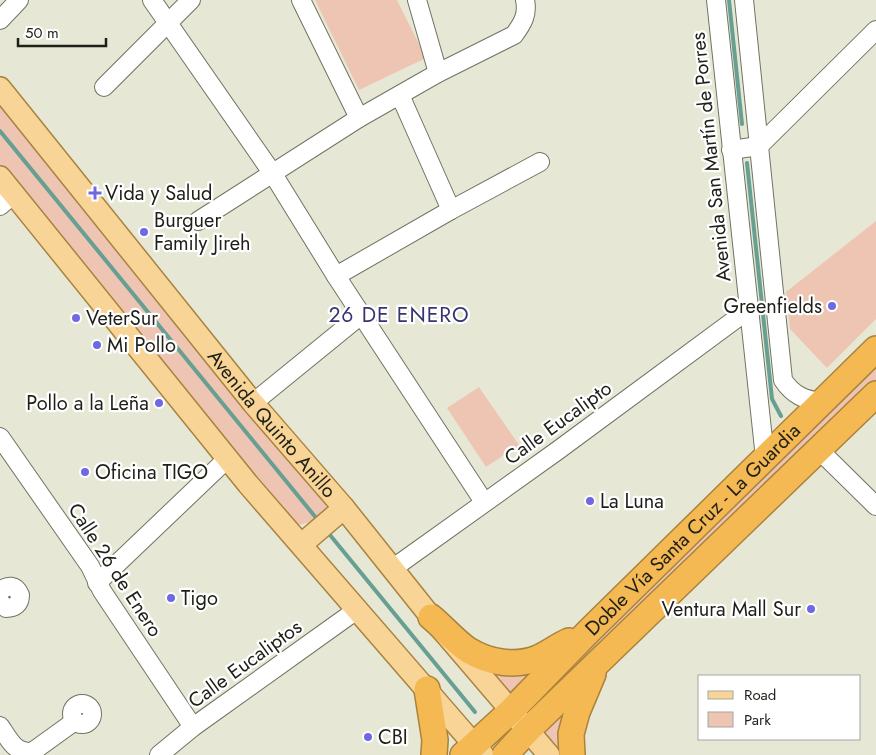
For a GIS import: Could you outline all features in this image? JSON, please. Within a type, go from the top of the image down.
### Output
[{"type":"highway","name":"Doble Vía Santa Cruz - La Guardia","points":[[473,752],[589,631],[876,349]]},
{"type":"highway","name":"Doble Vía Santa Cruz - La Guardia","points":[[505,755],[528,730],[876,394]]},
{"type":"highway","points":[[431,617],[468,650],[500,662],[526,662],[589,631]]},
{"type":"highway","points":[[572,755],[571,734],[577,712],[585,690],[601,659]]},
{"type":"highway","points":[[427,689],[435,740],[434,755]]},
{"type":"main road","name":"Avenida Quinto Anillo","points":[[0,88],[253,403],[344,508],[431,617],[549,755]]},
{"type":"main road","points":[[0,177],[7,200],[427,689],[473,752]]},
{"type":"main road","points":[[302,544],[344,508]]},
{"type":"street","points":[[0,20],[19,0]]},
{"type":"street","points":[[152,0],[273,174],[361,315],[484,502]]},
{"type":"street","points":[[104,87],[191,0]]},
{"type":"street","points":[[302,0],[359,118]]},
{"type":"street","points":[[417,0],[438,73]]},
{"type":"street","points":[[198,221],[359,118],[438,73],[514,35],[522,25],[527,11],[525,0]]},
{"type":"street","name":"Avenida San Martín de Porres","points":[[716,0],[765,458]]},
{"type":"street","points":[[744,0],[783,380],[799,397],[822,402]]},
{"type":"street","points":[[731,150],[759,146],[876,30]]},
{"type":"street","points":[[400,95],[451,210]]},
{"type":"street","points":[[336,276],[451,210],[540,162]]},
{"type":"street","name":"Calle Eucalipto","points":[[392,569],[557,451],[748,310]]},
{"type":"street","points":[[253,403],[361,315]]},
{"type":"street","name":"Calle 26 de Enero","points":[[0,437],[90,566],[97,583],[194,727]]},
{"type":"street","points":[[818,449],[876,506]]},
{"type":"street","points":[[97,583],[228,458]]},
{"type":"street","name":"Calle Eucaliptos","points":[[159,755],[194,727],[358,609]]},
{"type":"street","points":[[0,726],[17,750],[32,752],[75,721]]},
{"type":"green space","points":[[315,0],[397,0],[426,58],[359,90]]},
{"type":"green space","points":[[0,98],[328,505],[322,514],[304,524],[293,525],[0,165]]},
{"type":"green space","name":"Greenfields","points":[[876,221],[876,319],[827,368],[790,329],[786,292]]},
{"type":"green space","points":[[876,360],[876,382],[526,723],[519,715]]},
{"type":"green space","points":[[479,387],[519,445],[486,467],[447,408]]},
{"type":"green space","points":[[477,658],[544,663],[510,702]]},
{"type":"green space","points":[[580,693],[567,755],[555,755],[537,735]]},
{"type":"waterway","points":[[729,0],[742,124]]},
{"type":"waterway","points":[[0,131],[317,519]]},
{"type":"waterway","points":[[747,163],[772,399],[781,416]]},
{"type":"waterway","points":[[330,535],[475,712]]},
{"type":"place","name":"Vida y Salud","points":[[95,193]]},
{"type":"place","name":"Burguer Family Jireh","points":[[144,232]]},
{"type":"place","name":"Greenfields","points":[[832,306]]},
{"type":"place","name":"VeterSur","points":[[76,318]]},
{"type":"place","name":"Mi Pollo","points":[[97,345]]},
{"type":"place","name":"Pollo a la Leña","points":[[159,403]]},
{"type":"place","name":"Oficina TIGO","points":[[85,472]]},
{"type":"place","name":"La Luna","points":[[590,501]]},
{"type":"place","name":"Tigo","points":[[171,598]]},
{"type":"place","name":"Ventura Mall Sur","points":[[811,609]]},
{"type":"place","name":"CBI","points":[[368,737]]},
{"type":"district","name":"26 DE ENERO","points":[[399,315]]}]
